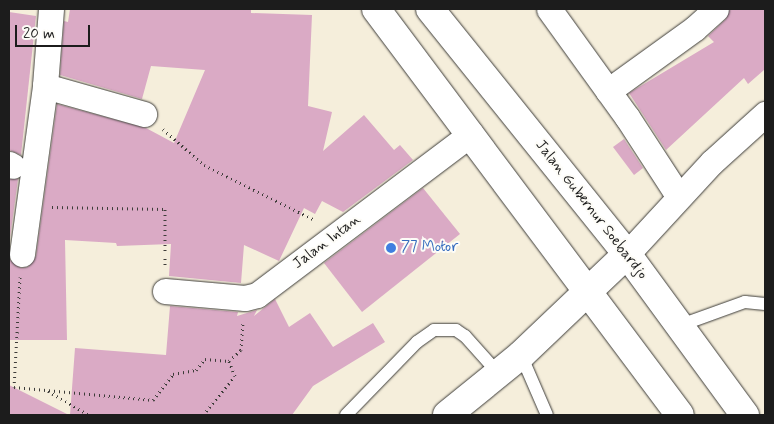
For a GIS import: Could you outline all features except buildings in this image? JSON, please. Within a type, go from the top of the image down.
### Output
[{"type":"highway","points":[[376,9],[680,415]]},
{"type":"highway","name":"Jalan Gubernur Soebardjo","points":[[430,9],[627,254],[681,325],[745,415]]},
{"type":"highway","points":[[447,415],[521,355],[587,289],[627,254]]},
{"type":"street","points":[[14,250],[27,207],[45,86],[51,9]]},
{"type":"street","points":[[549,9],[608,91],[679,197]]},
{"type":"street","points":[[608,91],[695,28],[716,9]]},
{"type":"street","points":[[45,86],[144,114]]},
{"type":"street","points":[[627,254],[712,162],[765,114]]},
{"type":"street","name":"Jalan Intan","points":[[246,298],[257,295],[471,134]]},
{"type":"street","points":[[165,291],[246,298]]},
{"type":"lane","points":[[681,325],[745,302],[765,304]]},
{"type":"lane","points":[[346,415],[416,342],[434,330],[456,330],[465,336],[499,374]]},
{"type":"lane","points":[[521,355],[547,415]]},
{"type":"path","points":[[144,114],[204,165],[340,232]]},
{"type":"path","points":[[27,207],[165,209],[165,291]]},
{"type":"path","points":[[14,250],[14,387],[153,400],[173,374],[196,370],[205,360],[229,361],[241,350],[246,298]]},
{"type":"path","points":[[203,415],[235,376],[229,361]]},
{"type":"path","points":[[46,390],[89,415]]},
{"type":"place","name":"77 Motor","points":[[391,248]]}]
